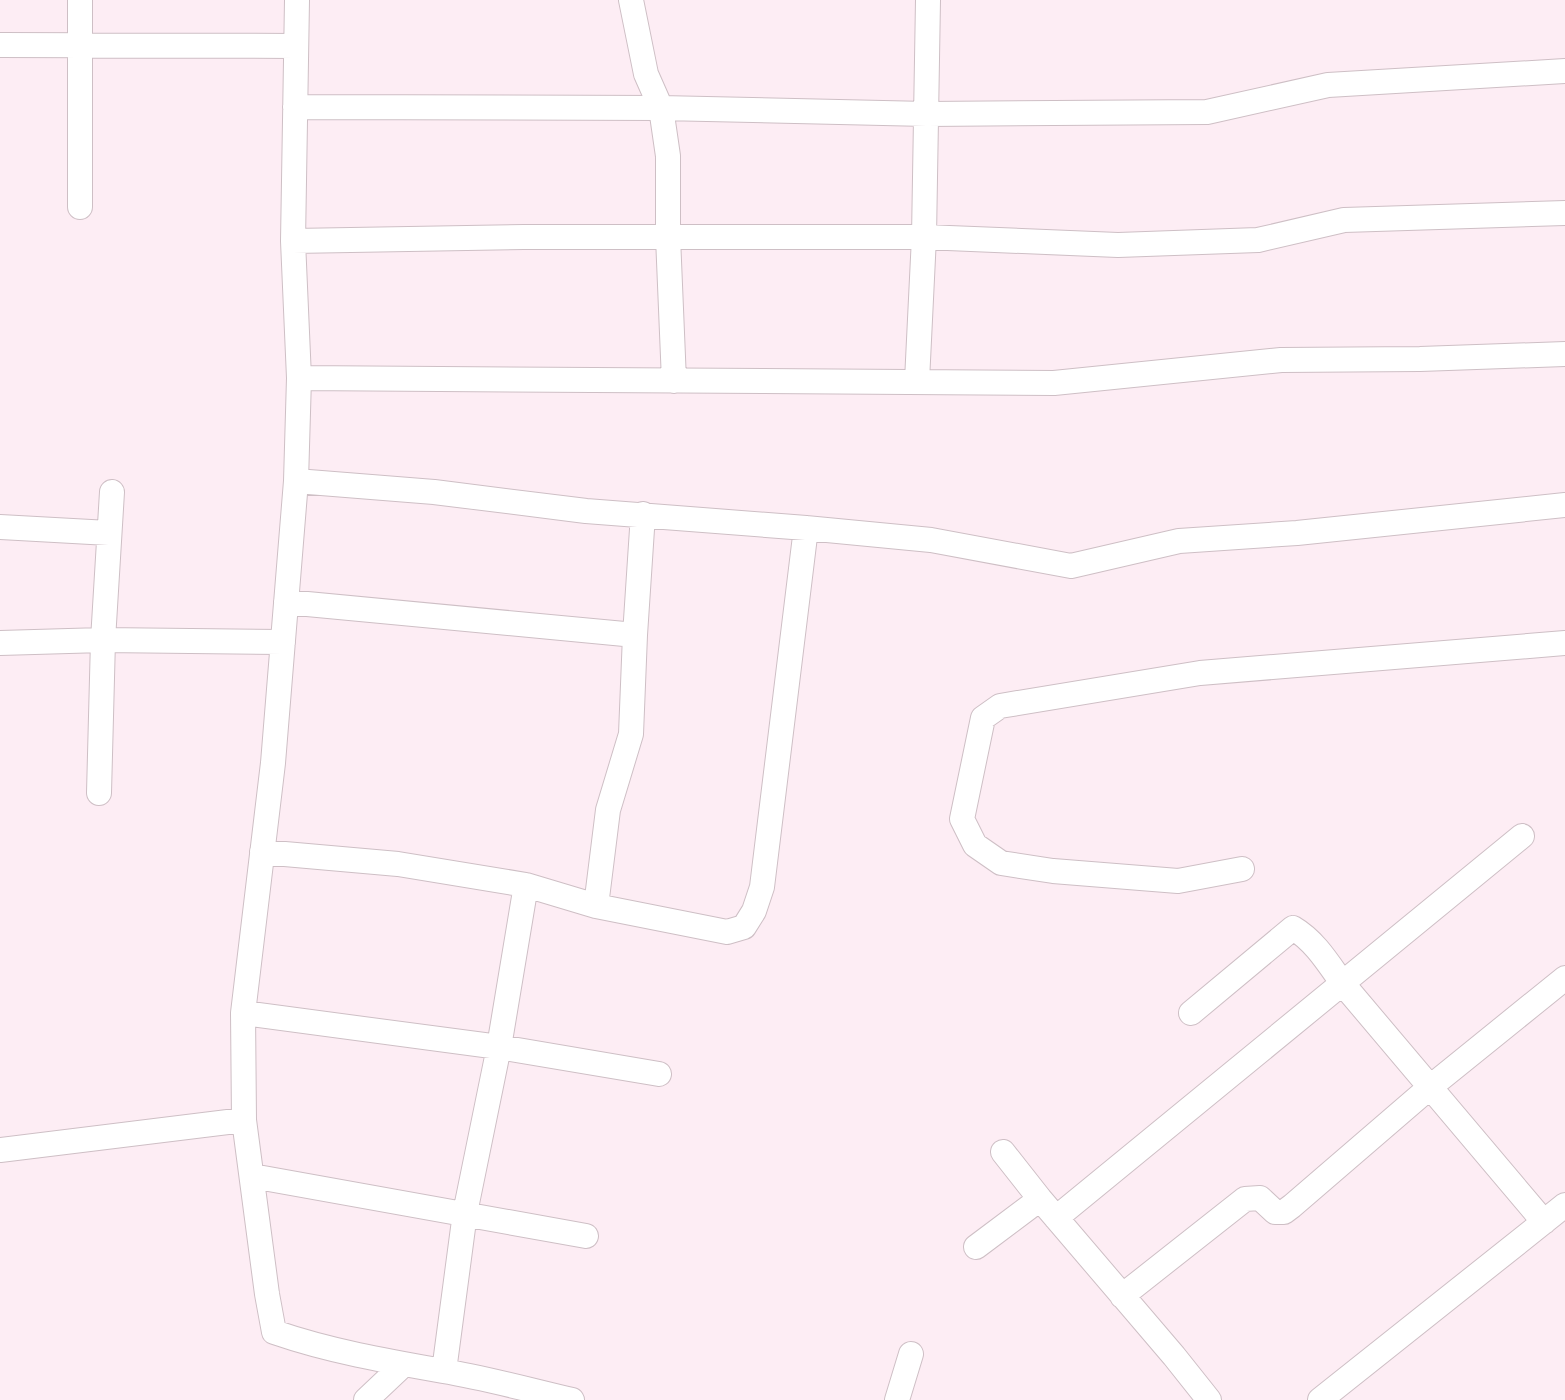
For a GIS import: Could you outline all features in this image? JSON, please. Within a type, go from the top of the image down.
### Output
[{"type":"street","points":[[80,0],[80,207]]},
{"type":"street","points":[[297,0],[293,241],[299,378],[296,481],[273,762],[243,1013],[244,1120],[274,1332],[307,1343],[403,1365],[444,1371],[495,1392],[572,1400]]},
{"type":"street","points":[[631,0],[646,74],[661,108],[668,156],[668,237],[674,381]]},
{"type":"street","points":[[917,381],[924,237],[928,0]]},
{"type":"street","points":[[0,45],[296,46]]},
{"type":"street","points":[[295,107],[661,108],[927,114],[1208,112],[1328,85],[1565,71]]},
{"type":"street","points":[[293,241],[524,237],[924,237],[1118,245],[1258,240],[1344,220],[1565,213]]},
{"type":"street","points":[[299,378],[1054,383],[1281,360],[1420,359],[1565,354]]},
{"type":"street","points":[[296,481],[434,492],[586,511],[931,540],[1071,566],[1179,541],[1297,532],[1565,505]]},
{"type":"street","points":[[99,793],[103,640],[112,492]]},
{"type":"street","points":[[596,906],[608,810],[631,734],[643,514]]},
{"type":"street","points":[[0,527],[109,532]]},
{"type":"street","points":[[262,852],[398,864],[526,885],[596,906],[727,932],[744,927],[754,911],[762,886],[806,528]]},
{"type":"street","points":[[286,602],[635,635]]},
{"type":"street","points":[[0,643],[103,640],[283,642]]},
{"type":"street","points":[[1242,869],[1178,881],[1053,871],[1001,863],[975,845],[962,819],[983,718],[1000,706],[1200,673],[1565,643]]},
{"type":"street","points":[[1056,1218],[1522,836]]},
{"type":"street","points":[[444,1371],[465,1213],[499,1047],[526,885]]},
{"type":"street","points":[[1191,1013],[1293,928],[1306,936],[1314,945],[1343,984],[1429,1088],[1544,1222]]},
{"type":"street","points":[[1122,1296],[1245,1199],[1260,1198],[1275,1212],[1284,1212],[1429,1088],[1565,978]]},
{"type":"street","points":[[243,1013],[499,1047],[659,1074]]},
{"type":"street","points":[[0,1150],[244,1120]]},
{"type":"street","points":[[1003,1152],[1209,1400]]},
{"type":"street","points":[[252,1176],[586,1236]]},
{"type":"street","points":[[976,1247],[1040,1199]]},
{"type":"street","points":[[1320,1400],[1565,1205]]},
{"type":"street","points":[[897,1400],[911,1354]]},
{"type":"street","points":[[366,1400],[403,1365]]}]
